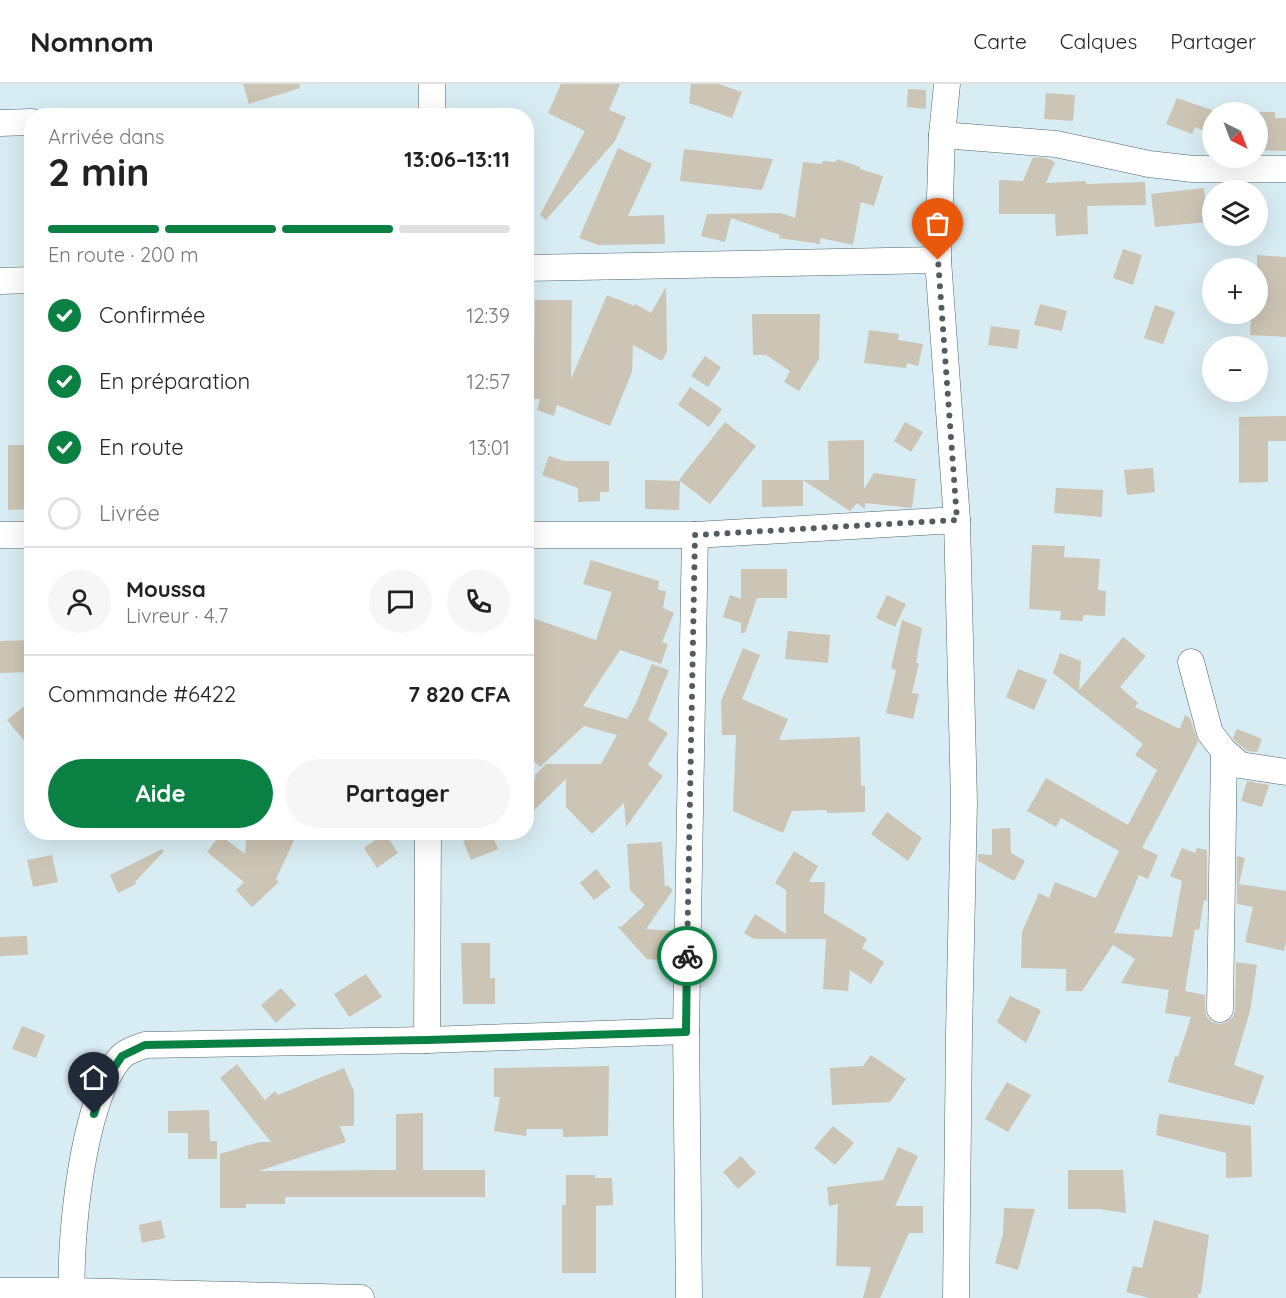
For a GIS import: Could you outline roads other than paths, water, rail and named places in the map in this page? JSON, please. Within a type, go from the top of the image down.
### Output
[{"type":"street","points":[[432,84],[432,108]]},
{"type":"street","points":[[947,84],[942,135],[938,260],[957,520],[964,802],[958,1034],[956,1298]]},
{"type":"street","points":[[0,123],[24,122]]},
{"type":"street","points":[[942,135],[1056,144],[1149,164],[1193,169],[1286,169]]},
{"type":"street","points":[[534,268],[938,260]]},
{"type":"street","points":[[0,281],[24,280]]},
{"type":"street","points":[[534,536],[695,535],[957,520]]},
{"type":"street","points":[[0,535],[24,536]]},
{"type":"street","points":[[689,1298],[686,1032],[695,535]]},
{"type":"street","points":[[1191,662],[1210,733],[1224,751],[1240,765],[1286,772]]},
{"type":"street","points":[[1220,1009],[1224,751]]},
{"type":"street","points":[[427,1040],[428,840]]},
{"type":"street","points":[[72,1294],[76,1204],[89,1131],[105,1081],[122,1056],[145,1045],[686,1032]]},
{"type":"street","points":[[0,1291],[361,1298]]}]
